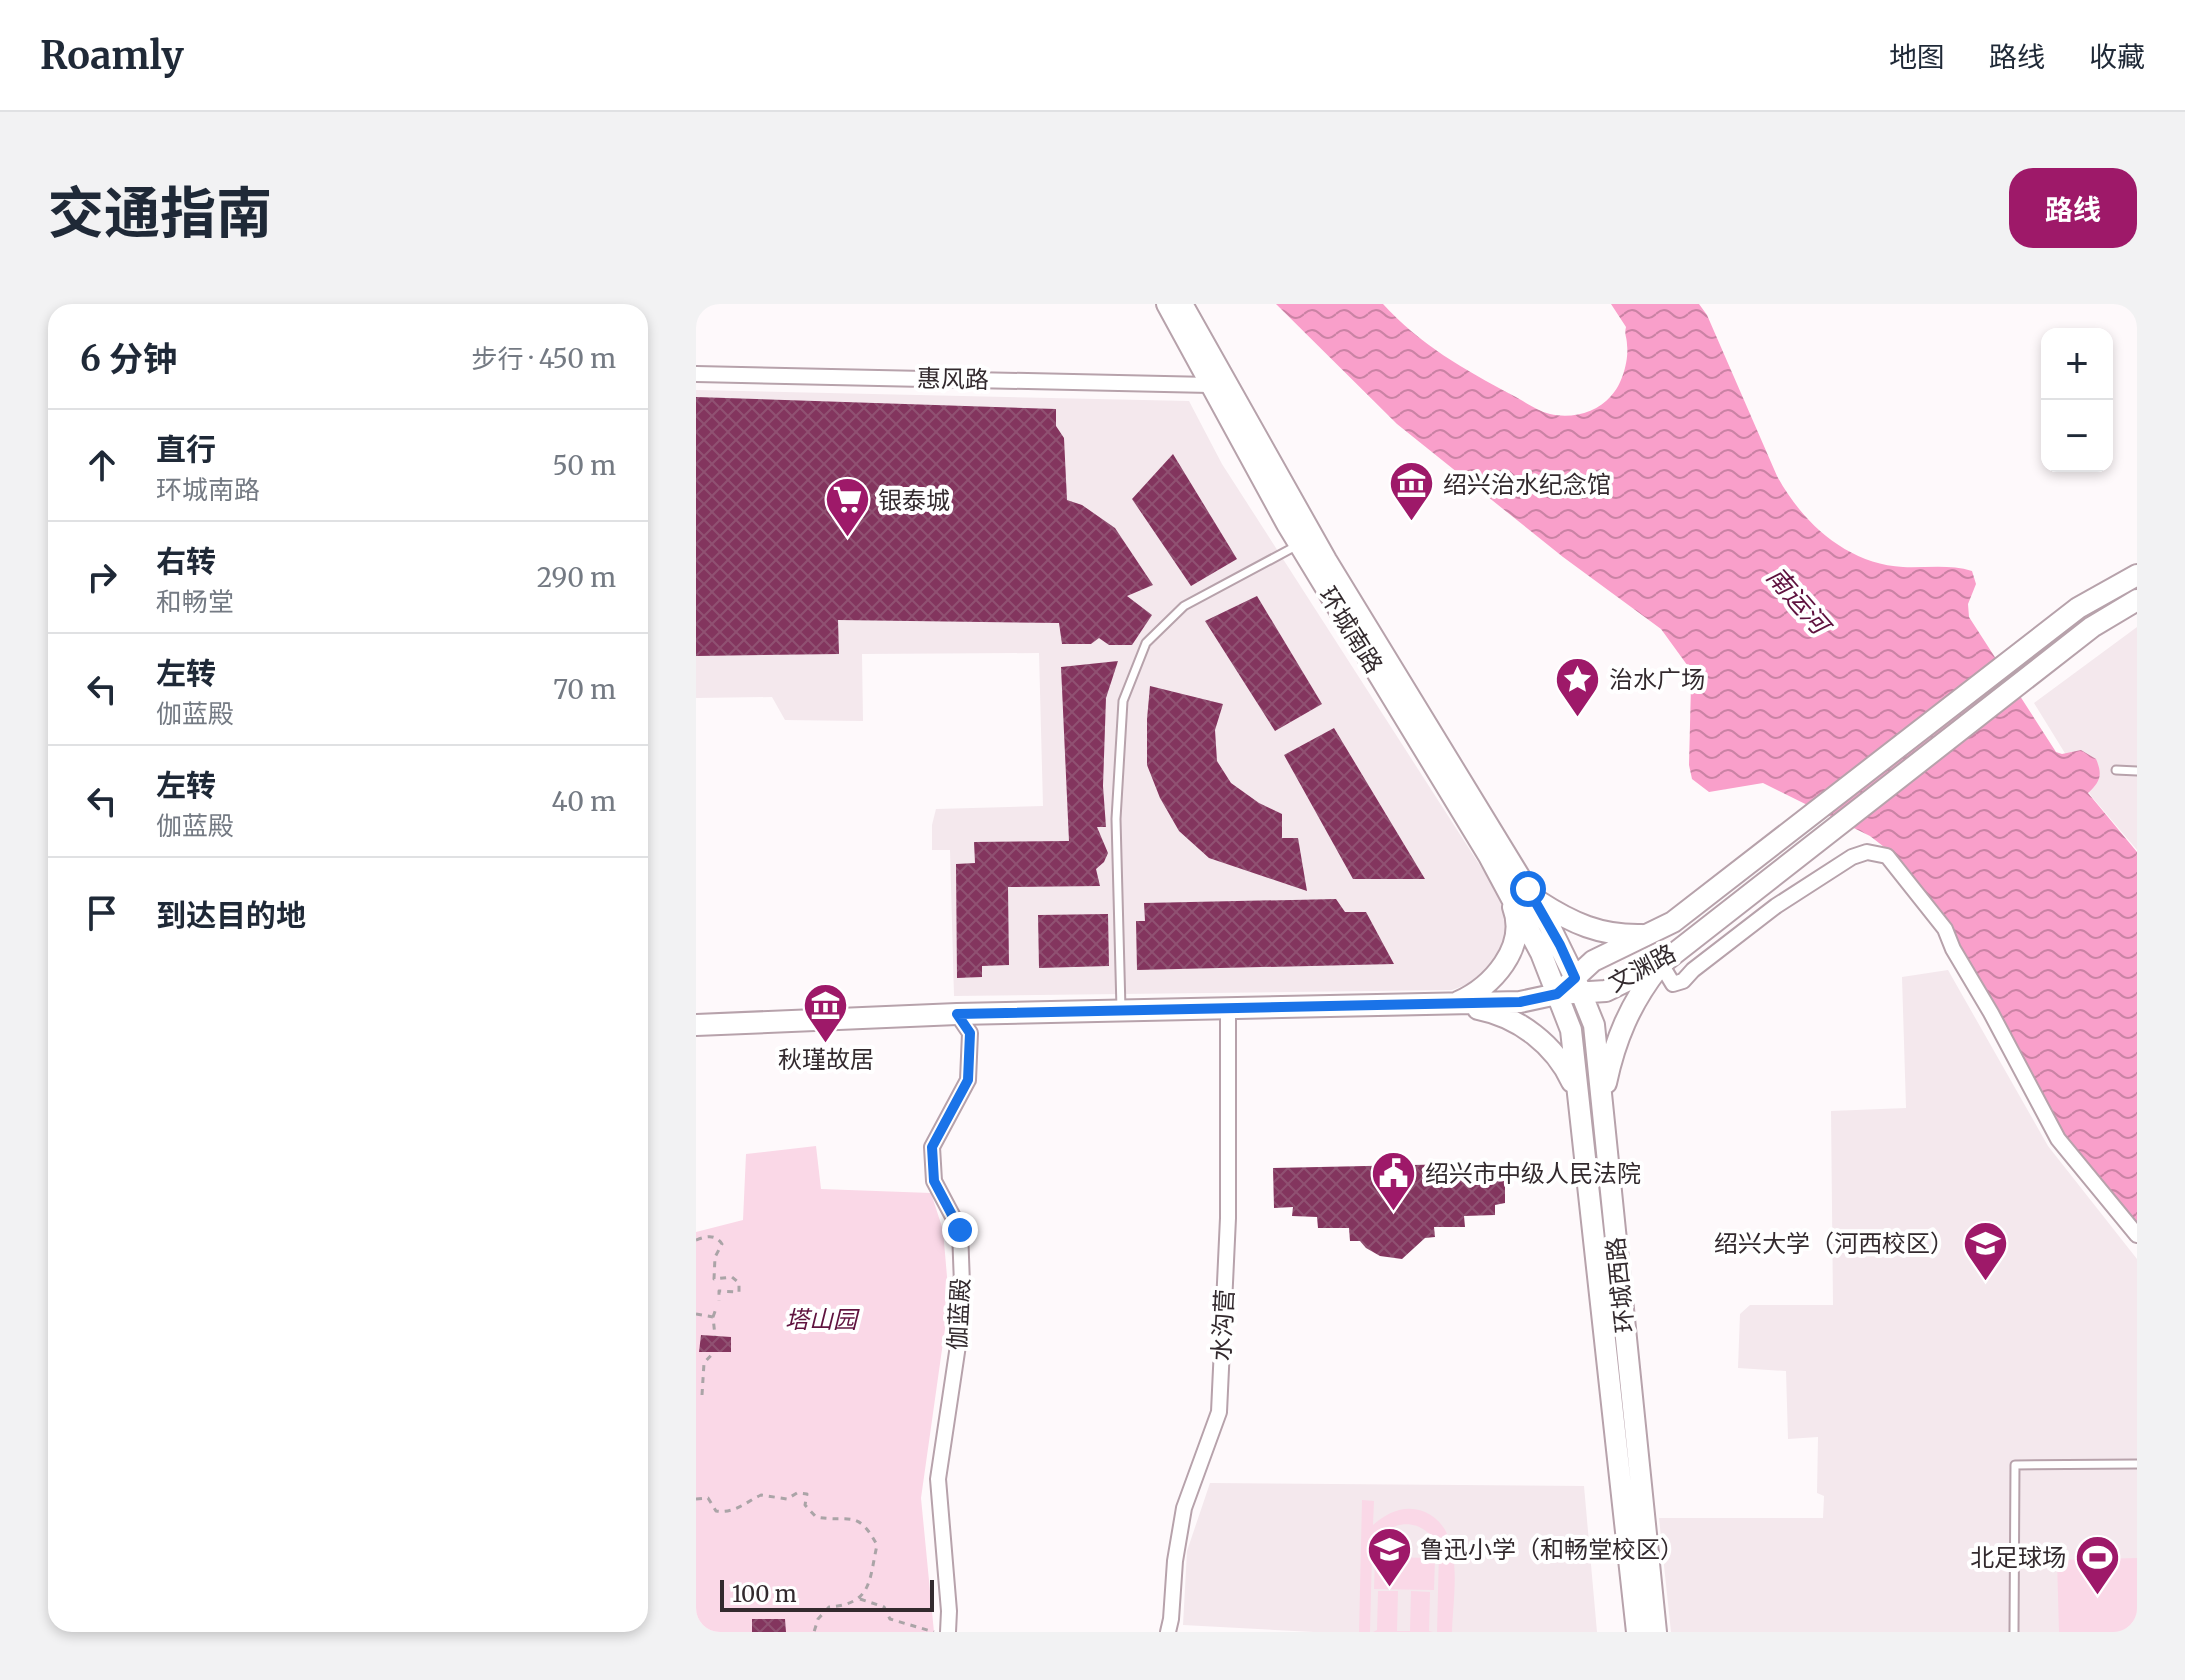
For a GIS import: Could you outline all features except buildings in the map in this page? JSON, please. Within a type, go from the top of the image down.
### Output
[{"type":"main road","name":"环城南路","points":[[1167,304],[1210,385],[1305,541],[1533,898],[1550,949]]},
{"type":"main road","name":"环城南路","points":[[1182,304],[1305,541],[1507,890],[1550,949]]},
{"type":"main road","name":"文渊路","points":[[1455,1004],[1520,1002],[1557,994],[1578,985],[1593,961],[1673,922],[2078,608],[2137,575]]},
{"type":"main road","name":"文渊路","points":[[1578,985],[1606,991],[1661,964],[2092,627],[2137,600]]},
{"type":"main road","points":[[1455,1004],[1474,995],[1495,975],[1511,952],[1516,916],[1507,890]]},
{"type":"main road","points":[[1533,898],[1561,916],[1589,928],[1616,936],[1650,935]]},
{"type":"main road","name":"环城西路","points":[[1550,949],[1578,985],[1594,1025],[1656,1632]]},
{"type":"main road","name":"环城西路","points":[[1550,949],[1557,994],[1571,1030],[1637,1632]]},
{"type":"main road","points":[[1603,1115],[1613,1051],[1623,1022],[1643,987],[1661,964]]},
{"type":"main road","points":[[696,1025],[957,1014],[1455,1004],[1491,1011],[1544,1042],[1563,1061],[1573,1085],[1580,1117]]},
{"type":"street","name":"惠风路","points":[[696,374],[1210,385]]},
{"type":"street","points":[[1661,964],[1673,984],[1683,981],[1776,906],[1852,857],[1867,852],[1887,856],[1945,929],[1953,949],[2058,1139],[2137,1235]]},
{"type":"street","name":"水沟营","points":[[1168,1632],[1184,1508],[1219,1412],[1228,1218],[1228,1010]]},
{"type":"street","name":"伽蓝殿","points":[[948,1632],[938,1479],[963,1312],[960,1230],[934,1181],[932,1147],[968,1080],[970,1033],[957,1014]]},
{"type":"lane","points":[[1121,1011],[1116,819],[1123,701],[1146,643],[1184,606],[1305,541]]},
{"type":"lane","points":[[2116,770],[2137,771]]},
{"type":"lane","points":[[2014,1632],[2015,1465],[2137,1464]]},
{"type":"path","points":[[696,1240],[709,1236],[718,1239],[722,1244],[715,1257],[714,1279],[732,1277],[739,1283],[739,1292],[719,1291],[713,1317],[715,1336]]},
{"type":"path","points":[[696,1314],[713,1317]]},
{"type":"path","points":[[702,1395],[704,1363],[714,1352]]},
{"type":"path","points":[[696,1499],[708,1498],[716,1511],[723,1512],[746,1505],[761,1495],[787,1499],[797,1493],[807,1494],[805,1505],[816,1517],[849,1517],[867,1526],[877,1545],[867,1587],[860,1599],[846,1606],[829,1607],[818,1619],[814,1632]]},
{"type":"path","points":[[860,1599],[884,1607],[890,1619],[934,1632]]},
{"type":"shaded area","points":[[696,390],[1189,401],[1222,464],[1497,892],[1511,927],[1499,957],[1484,978],[1452,990],[954,996],[950,850],[932,850],[932,825],[936,809],[1043,806],[1039,653],[862,654],[863,721],[785,720],[772,697],[696,698]]},
{"type":"shaded area","points":[[2137,627],[2137,850],[2092,797],[2034,703]]},
{"type":"shaded area","name":"绍兴大学（河西校区）","points":[[1948,970],[2048,1146],[2137,1259],[2137,1632],[1671,1632],[1659,1518],[1823,1518],[1824,1496],[1817,1493],[1818,1437],[1788,1439],[1786,1371],[1738,1368],[1740,1314],[1750,1305],[1833,1305],[1831,1111],[1906,1108],[1902,977]]},
{"type":"shaded area","name":"鲁迅小学（和畅堂校区）","points":[[1210,1483],[1584,1486],[1597,1632],[1314,1632],[1183,1625],[1187,1551]]},
{"type":"green space","name":"塔山园","points":[[816,1146],[821,1189],[931,1193],[943,1230],[949,1300],[921,1498],[934,1632],[696,1632],[696,1232],[743,1220],[746,1154]]},
{"type":"green space","points":[[1362,1500],[1374,1501],[1373,1525],[1391,1513],[1411,1509],[1425,1512],[1438,1521],[1447,1533],[1452,1548],[1455,1582],[1452,1632],[1437,1632],[1439,1551],[1425,1530],[1404,1524],[1385,1533],[1372,1554],[1370,1632],[1359,1632]]},
{"type":"green space","points":[[1375,1557],[1435,1558],[1434,1590],[1374,1589]]},
{"type":"green space","name":"北足球场","points":[[2137,1558],[2137,1632],[2059,1632],[2057,1560]]},
{"type":"green space","points":[[1378,1591],[1398,1591],[1397,1631],[1410,1631],[1411,1591],[1430,1592],[1429,1631],[1433,1632],[1373,1632],[1377,1630]]},
{"type":"water","name":"南运河","points":[[1276,304],[1383,304],[1412,332],[1460,366],[1540,411],[1566,416],[1599,407],[1615,391],[1624,372],[1626,327],[1611,304],[1699,304],[1707,315],[1777,476],[1814,525],[1846,550],[1883,564],[1972,571],[1976,584],[1968,604],[1969,617],[2056,752],[2062,754],[2081,750],[2096,759],[2099,778],[2088,793],[2137,852],[2137,1230],[2064,1140],[1952,929],[1888,850],[1870,836],[1763,783],[1709,792],[1692,779],[1689,765],[1691,685],[1698,680],[1661,629],[1563,557],[1397,424]]},
{"type":"place","name":"绍兴治水纪念馆","points":[[1412,523]]},
{"type":"place","name":"银泰城","points":[[847,539]]},
{"type":"place","name":"治水广场","points":[[1578,718]]},
{"type":"place","name":"秋瑾故居","points":[[826,1044]]},
{"type":"place","name":"绍兴市中级人民法院","points":[[1394,1212]]},
{"type":"place","name":"绍兴大学（河西校区）","points":[[1985,1282]]},
{"type":"place","name":"鲁迅小学（和畅堂校区）","points":[[1389,1588]]},
{"type":"place","name":"北足球场","points":[[2097,1596]]},
{"type":"route","points":[[960,1230],[934,1181],[932,1147],[968,1080],[970,1033],[957,1014],[1520,1002],[1557,994],[1575,978],[1528,889]]}]
